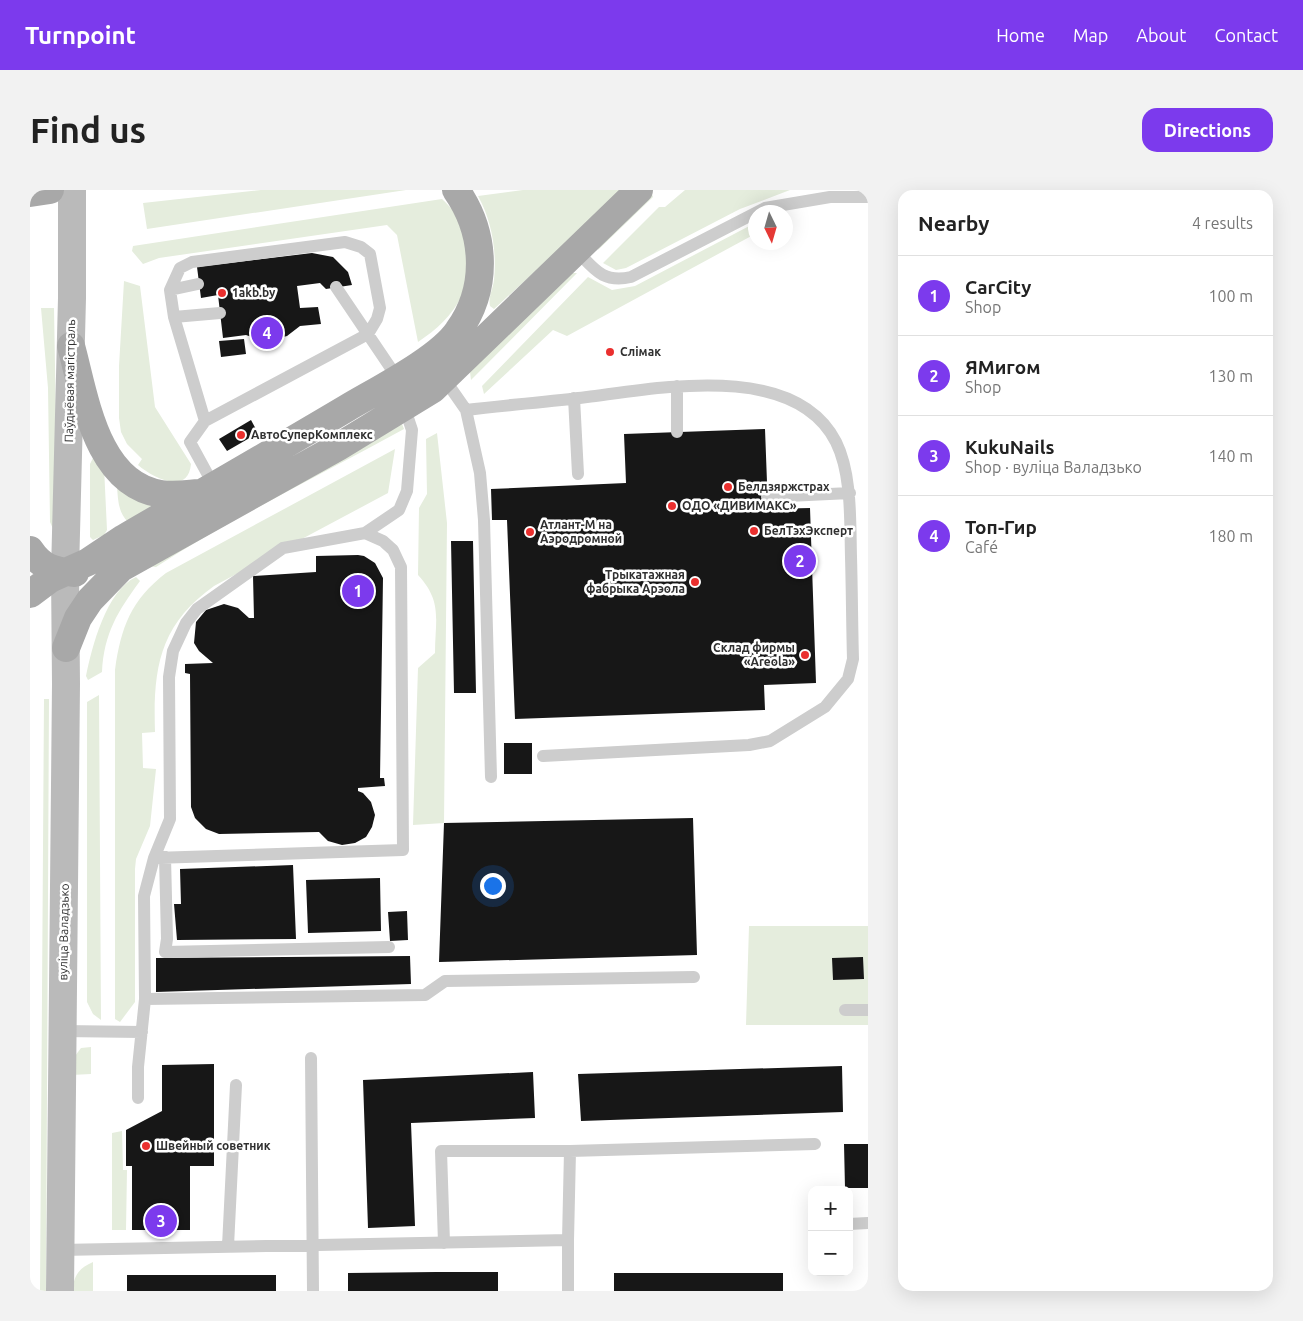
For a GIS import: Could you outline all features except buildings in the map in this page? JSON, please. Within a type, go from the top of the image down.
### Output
[{"type":"main road","points":[[30,193],[50,190]]},
{"type":"main road","name":"Паўднёвая магістраль","points":[[65,572],[72,298],[72,190]]},
{"type":"main road","points":[[30,594],[50,579],[88,562],[124,538],[395,380],[446,346],[458,332],[474,304],[481,264],[479,243],[468,212],[456,190]]},
{"type":"main road","points":[[66,648],[78,618],[90,600],[121,568],[330,452],[404,407],[445,379],[639,190]]},
{"type":"main road","points":[[71,346],[99,444],[118,470],[137,485],[158,494],[175,495],[208,489]]},
{"type":"main road","points":[[30,550],[42,565],[65,572],[97,573],[121,568]]},
{"type":"main road","name":"вуліца Валадзько","points":[[60,1291],[66,648],[65,572]]},
{"type":"lane","points":[[577,251],[604,277],[616,280],[631,277],[765,208],[830,197],[868,197]]},
{"type":"lane","points":[[204,421],[174,317],[170,290],[180,268],[192,262],[344,242],[361,247],[370,254],[380,308],[377,319],[368,334],[204,421],[190,442],[208,489]]},
{"type":"lane","points":[[170,290],[198,284]]},
{"type":"lane","points":[[138,1098],[145,999],[144,896],[159,858],[170,818],[169,677],[173,651],[186,623],[196,609],[283,548],[365,533],[399,510],[408,492],[412,430],[392,370],[336,287]]},
{"type":"lane","points":[[174,317],[220,313]]},
{"type":"lane","points":[[446,346],[440,373],[466,410],[480,473],[484,520],[492,777]]},
{"type":"lane","points":[[466,410],[677,386],[735,386],[774,393],[799,405],[824,424],[836,443],[850,493],[853,659],[848,679],[825,706],[770,740],[749,745],[543,756]]},
{"type":"lane","points":[[677,386],[677,432]]},
{"type":"lane","points":[[574,398],[578,474]]},
{"type":"lane","points":[[767,497],[850,493]]},
{"type":"lane","points":[[159,858],[403,850],[401,567],[393,550],[383,540],[365,533]]},
{"type":"lane","points":[[159,858],[167,939],[165,952],[389,947]]},
{"type":"lane","points":[[145,999],[425,995],[445,981],[694,977]]},
{"type":"lane","points":[[845,1010],[868,1010]]},
{"type":"lane","points":[[62,1031],[142,1032]]},
{"type":"lane","points":[[312,1058],[313,1291]]},
{"type":"lane","points":[[228,1246],[236,1085]]},
{"type":"lane","points":[[444,1243],[441,1151],[570,1151],[816,1144]]},
{"type":"lane","points":[[568,1291],[570,1151]]},
{"type":"lane","points":[[853,1224],[868,1223]]},
{"type":"lane","points":[[60,1250],[568,1240]]},
{"type":"green space","points":[[261,190],[406,190],[147,229],[143,203]]},
{"type":"green space","points":[[523,190],[624,190],[494,309],[490,306],[490,296],[495,269],[494,248],[487,216],[478,196]]},
{"type":"green space","points":[[685,190],[790,190],[748,205],[626,268],[616,270],[603,263],[659,207],[665,207]]},
{"type":"green space","points":[[651,191],[653,197],[598,250],[599,245]]},
{"type":"green space","points":[[442,199],[456,214],[465,233],[467,255],[466,282],[462,295],[449,315],[418,342],[397,235],[387,225],[159,258],[143,264],[132,251],[133,246]]},
{"type":"green space","points":[[748,227],[748,238],[567,336],[553,330],[484,394],[482,386],[588,277],[612,290],[635,286]]},
{"type":"green space","points":[[565,273],[577,273],[471,380],[470,372]]},
{"type":"green space","points":[[124,281],[140,286],[155,407],[191,464],[188,474],[184,479],[177,482],[161,479],[138,465],[142,459],[127,444],[121,432],[119,418],[119,366]]},
{"type":"green space","points":[[41,308],[54,308],[58,540],[50,522],[48,388]]},
{"type":"green space","points":[[402,424],[404,429],[247,513],[156,567],[148,566]]},
{"type":"green space","points":[[437,433],[447,523],[444,823],[413,825],[418,668],[435,653],[436,621],[436,612],[431,594],[418,575],[419,508],[427,494],[426,439]]},
{"type":"green space","points":[[395,449],[388,493],[214,586],[181,616],[171,633],[163,650],[158,668],[155,732],[142,733],[143,768],[156,769],[150,826],[136,859],[135,869],[135,1002],[120,1022],[115,1019],[115,670],[117,655],[130,616],[144,593],[166,573]]},
{"type":"green space","points":[[93,458],[104,467],[107,530],[104,535],[93,540],[90,537],[90,464]]},
{"type":"green space","points":[[117,486],[152,502],[150,509],[128,522],[120,510]]},
{"type":"green space","points":[[136,577],[140,581],[125,602],[109,634],[103,658],[102,672],[88,680],[86,676],[102,621],[116,594],[125,584]]},
{"type":"green space","points":[[99,695],[101,1020],[93,1014],[87,1002],[87,702]]},
{"type":"green space","points":[[44,699],[49,699],[46,1291],[40,1291]]},
{"type":"green space","points":[[749,926],[868,926],[868,1025],[746,1025]]},
{"type":"green space","points":[[91,1047],[91,1074],[71,1075],[75,1056],[81,1048]]},
{"type":"green space","points":[[122,1131],[123,1170],[127,1170],[126,1230],[112,1230],[112,1133]]},
{"type":"green space","points":[[93,1262],[93,1291],[73,1291],[74,1281],[78,1273]]},
{"type":"place","name":"1akb.by","points":[[222,293]]},
{"type":"place","name":"Топ-Гир","points":[[267,333]]},
{"type":"place","name":"Слімак","points":[[610,352]]},
{"type":"place","name":"АвтоСуперКомплекс","points":[[241,435]]},
{"type":"place","name":"Белдзяржстрах","points":[[728,487]]},
{"type":"place","name":"ОДО «ДИВИМАКС»","points":[[672,506]]},
{"type":"place","name":"БелТэхЭксперт","points":[[754,531]]},
{"type":"place","name":"Атлант-М на Аэродромной","points":[[530,532]]},
{"type":"place","name":"ЯМигом","points":[[800,561]]},
{"type":"place","name":"Трыкатажная фабрыка Арэола","points":[[695,582]]},
{"type":"place","name":"CarCity","points":[[358,591]]},
{"type":"place","name":"Склад фирмы «Areola»","points":[[805,655]]},
{"type":"place","name":"Швейный советник","points":[[146,1146]]},
{"type":"place","name":"KukuNails","points":[[161,1221]]}]
